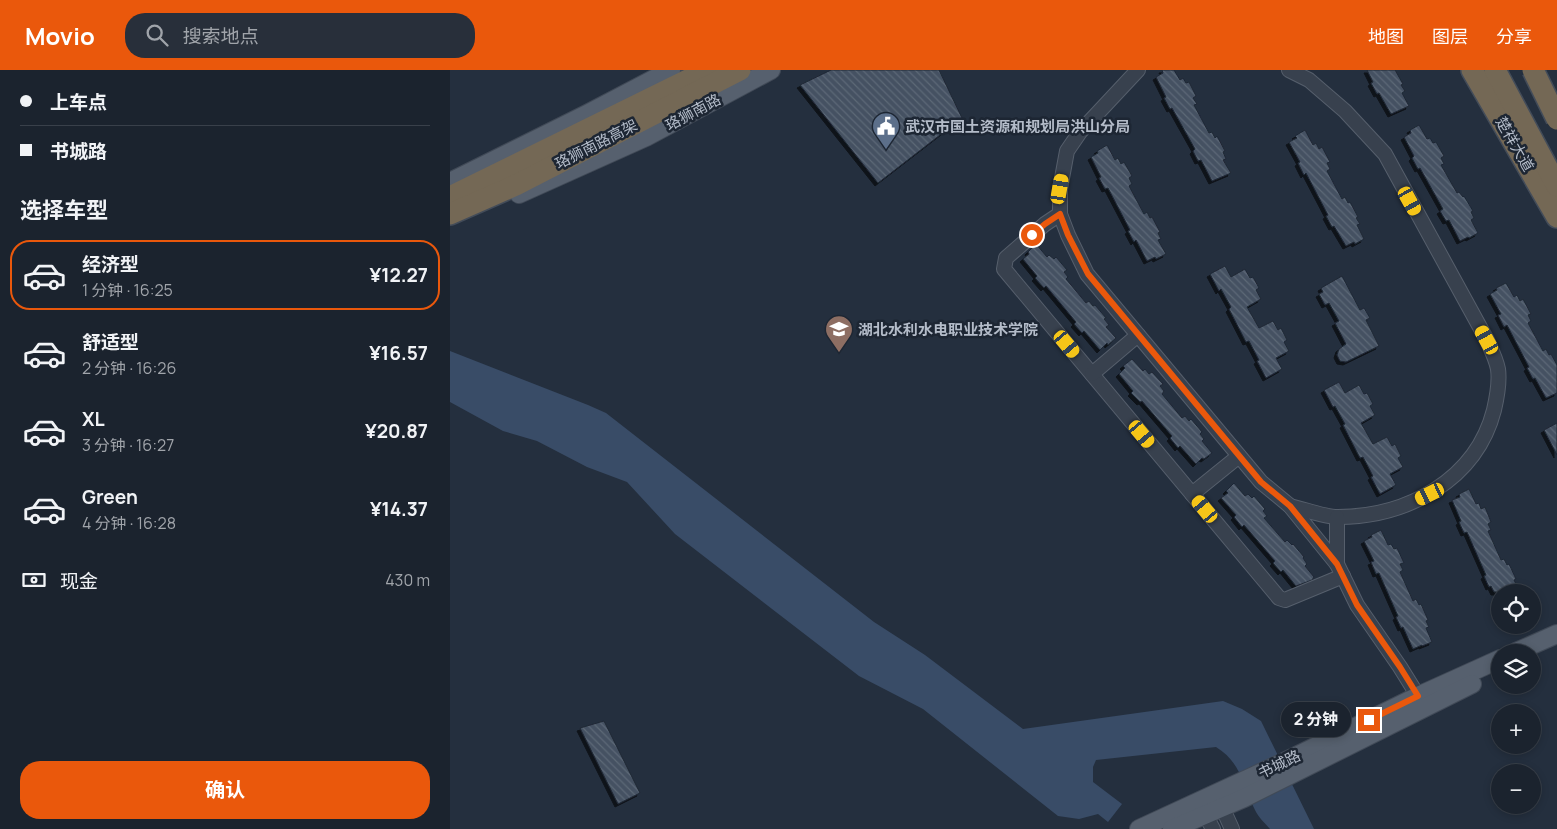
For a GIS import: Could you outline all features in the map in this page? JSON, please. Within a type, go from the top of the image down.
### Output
[{"type":"highway","name":"珞狮南路高架","points":[[450,197],[708,70]]},
{"type":"highway","name":"珞狮南路高架","points":[[450,214],[516,185],[740,70]]},
{"type":"highway","points":[[1473,70],[1557,196]]},
{"type":"highway","name":"楚祥大道","points":[[1473,70],[1557,217]]},
{"type":"highway","points":[[1494,70],[1557,186]]},
{"type":"highway","points":[[1533,70],[1557,113]]},
{"type":"highway","points":[[1533,70],[1557,120]]},
{"type":"main road","points":[[450,182],[672,70]]},
{"type":"main road","name":"珞狮南路","points":[[450,225],[646,136],[771,70]]},
{"type":"main road","points":[[1534,644],[1557,634]]},
{"type":"main road","points":[[1541,653],[1557,646]]},
{"type":"main road","name":"书城路","points":[[1288,768],[1418,696],[1491,663]]},
{"type":"main road","name":"书城路","points":[[1172,829],[1205,815],[1219,801],[1491,676]]},
{"type":"main road","name":"书城路","points":[[1139,829],[1205,815]]},
{"type":"street","points":[[1138,70],[1080,132],[1067,151],[1060,189],[1060,214],[1068,235],[1088,274],[1261,482],[1290,506],[1340,570],[1357,605],[1418,696]]},
{"type":"street","points":[[1289,70],[1309,80],[1345,111],[1385,154],[1487,340],[1498,368],[1499,391],[1491,420],[1482,441],[1464,466],[1430,494],[1406,506],[1369,514],[1337,517],[1290,506]]},
{"type":"street","points":[[1060,214],[1045,224],[1006,258],[1004,269],[1279,598],[1285,600],[1340,570]]},
{"type":"street","points":[[1092,374],[1138,335]]},
{"type":"street","points":[[1192,494],[1239,456]]},
{"type":"street","points":[[1337,517],[1340,570]]},
{"type":"street","points":[[1219,801],[1232,829]]},
{"type":"water","points":[[450,351],[606,413],[874,622],[925,655],[1023,729],[1223,701],[1242,709],[1261,721],[1314,829],[1270,829],[1256,813],[1236,767],[1225,753],[1216,747],[1096,760],[1093,767],[1093,782],[1122,804],[1108,822],[1098,814],[1079,819],[1058,816],[923,709],[859,676],[675,534],[627,482],[587,467],[537,441],[503,431],[450,402]]},
{"type":"building","name":"武汉市国土资源和规划局洪山分局","points":[[831,70],[939,70],[962,118],[878,183],[800,85]]},
{"type":"building","points":[[1162,70],[1174,70],[1180,80],[1183,78],[1186,83],[1189,82],[1196,96],[1193,98],[1197,104],[1194,105],[1209,133],[1212,132],[1215,138],[1217,136],[1225,151],[1223,152],[1226,159],[1223,160],[1231,173],[1212,181],[1201,160],[1198,161],[1193,151],[1195,149],[1172,108],[1170,109],[1164,98],[1166,97],[1156,77],[1163,73]]},
{"type":"building","points":[[1367,70],[1395,70],[1403,84],[1401,85],[1405,91],[1402,93],[1409,106],[1391,114],[1371,83],[1373,82]]},
{"type":"building","points":[[1419,125],[1427,139],[1430,138],[1433,143],[1436,142],[1444,156],[1441,158],[1444,164],[1441,165],[1457,193],[1459,192],[1464,196],[1473,211],[1471,212],[1474,218],[1471,220],[1478,233],[1469,238],[1460,241],[1449,220],[1446,221],[1440,211],[1443,209],[1420,168],[1418,169],[1412,158],[1414,156],[1404,137],[1411,133],[1410,130]]},
{"type":"building","points":[[1305,130],[1313,145],[1316,143],[1319,149],[1322,147],[1330,162],[1327,163],[1330,169],[1327,171],[1342,199],[1345,197],[1348,203],[1350,202],[1358,217],[1356,218],[1360,224],[1357,225],[1364,239],[1355,244],[1354,242],[1346,246],[1334,226],[1332,227],[1326,216],[1328,215],[1306,173],[1304,175],[1298,163],[1300,162],[1289,142],[1297,138],[1295,136]]},
{"type":"building","points":[[1107,145],[1115,160],[1118,158],[1121,164],[1124,162],[1132,176],[1129,178],[1132,184],[1129,186],[1144,214],[1147,212],[1150,218],[1152,217],[1160,232],[1158,233],[1161,239],[1158,240],[1166,254],[1156,259],[1155,257],[1147,261],[1136,240],[1134,242],[1128,231],[1130,230],[1108,188],[1105,189],[1099,178],[1101,177],[1091,157]]},
{"type":"building","points":[[1036,244],[1047,257],[1049,255],[1054,259],[1056,257],[1067,270],[1064,272],[1068,277],[1066,279],[1086,303],[1089,301],[1093,306],[1095,305],[1106,318],[1104,319],[1109,325],[1106,327],[1116,338],[1108,345],[1107,343],[1100,350],[1084,331],[1082,333],[1074,324],[1076,322],[1046,286],[1044,288],[1035,278],[1037,276],[1023,259]]},
{"type":"building","points":[[1225,266],[1231,277],[1245,269],[1250,278],[1253,277],[1259,288],[1256,290],[1261,299],[1247,307],[1259,328],[1273,321],[1278,330],[1281,328],[1287,340],[1284,342],[1289,351],[1276,358],[1282,369],[1266,378],[1249,341],[1246,342],[1229,309],[1231,307],[1221,289],[1219,291],[1210,274]]},
{"type":"building","points":[[1342,276],[1360,310],[1364,308],[1370,318],[1366,320],[1379,346],[1346,362],[1340,361],[1337,355],[1339,349],[1346,344],[1335,323],[1339,321],[1329,303],[1325,305],[1319,294],[1323,292],[1321,288]]},
{"type":"building","points":[[1506,283],[1514,297],[1517,295],[1520,301],[1523,299],[1531,314],[1528,315],[1531,321],[1528,323],[1543,351],[1546,349],[1549,355],[1551,354],[1557,365],[1557,393],[1546,398],[1527,368],[1529,367],[1507,325],[1504,327],[1498,315],[1501,314],[1490,294],[1497,290],[1496,288]]},
{"type":"building","points":[[1132,359],[1143,371],[1145,369],[1149,374],[1152,372],[1163,384],[1160,386],[1164,391],[1162,394],[1182,418],[1185,416],[1189,421],[1191,419],[1202,432],[1200,434],[1204,439],[1202,441],[1212,453],[1204,459],[1202,458],[1196,464],[1180,446],[1178,448],[1170,438],[1172,436],[1142,401],[1140,402],[1131,393],[1133,391],[1119,374],[1125,368],[1123,366]]},
{"type":"building","points":[[1339,382],[1345,393],[1359,385],[1364,394],[1367,393],[1373,404],[1370,406],[1375,415],[1361,423],[1373,444],[1387,437],[1392,446],[1395,444],[1401,456],[1398,458],[1403,467],[1390,474],[1396,485],[1380,494],[1363,457],[1360,458],[1343,425],[1345,424],[1324,390]]},
{"type":"building","points":[[1557,423],[1557,455],[1544,430]]},
{"type":"building","points":[[1234,483],[1245,496],[1248,494],[1252,498],[1254,496],[1265,509],[1263,511],[1267,516],[1264,518],[1285,542],[1287,540],[1293,544],[1304,557],[1307,564],[1305,566],[1314,577],[1312,580],[1296,586],[1283,570],[1281,572],[1273,563],[1275,561],[1244,525],[1242,527],[1234,517],[1236,515],[1221,498],[1228,493],[1226,491]]},
{"type":"building","points":[[1469,489],[1476,504],[1479,503],[1481,509],[1485,507],[1491,522],[1488,524],[1491,530],[1488,531],[1501,560],[1504,559],[1507,565],[1509,564],[1516,579],[1514,580],[1516,584],[1491,584],[1489,587],[1484,576],[1486,575],[1467,532],[1464,533],[1459,522],[1461,521],[1452,500],[1460,497],[1459,494]]},
{"type":"building","points":[[1381,530],[1388,545],[1391,544],[1394,549],[1397,548],[1404,563],[1400,564],[1403,570],[1400,572],[1413,601],[1416,599],[1419,605],[1421,604],[1428,620],[1426,621],[1429,627],[1426,628],[1432,642],[1413,649],[1396,617],[1398,616],[1379,573],[1376,574],[1371,562],[1374,561],[1364,541]]},
{"type":"building","points":[[604,721],[640,793],[618,804],[580,728]]},
{"type":"place","name":"武汉市国土资源和规划局洪山分局","points":[[886,150]]},
{"type":"place","name":"湖北水利水电职业技术学院","points":[[839,353]]},
{"type":"route","points":[[1032,235],[1060,214],[1068,235],[1088,274],[1261,482],[1290,506],[1337,564],[1357,605],[1418,696],[1369,720]]}]
